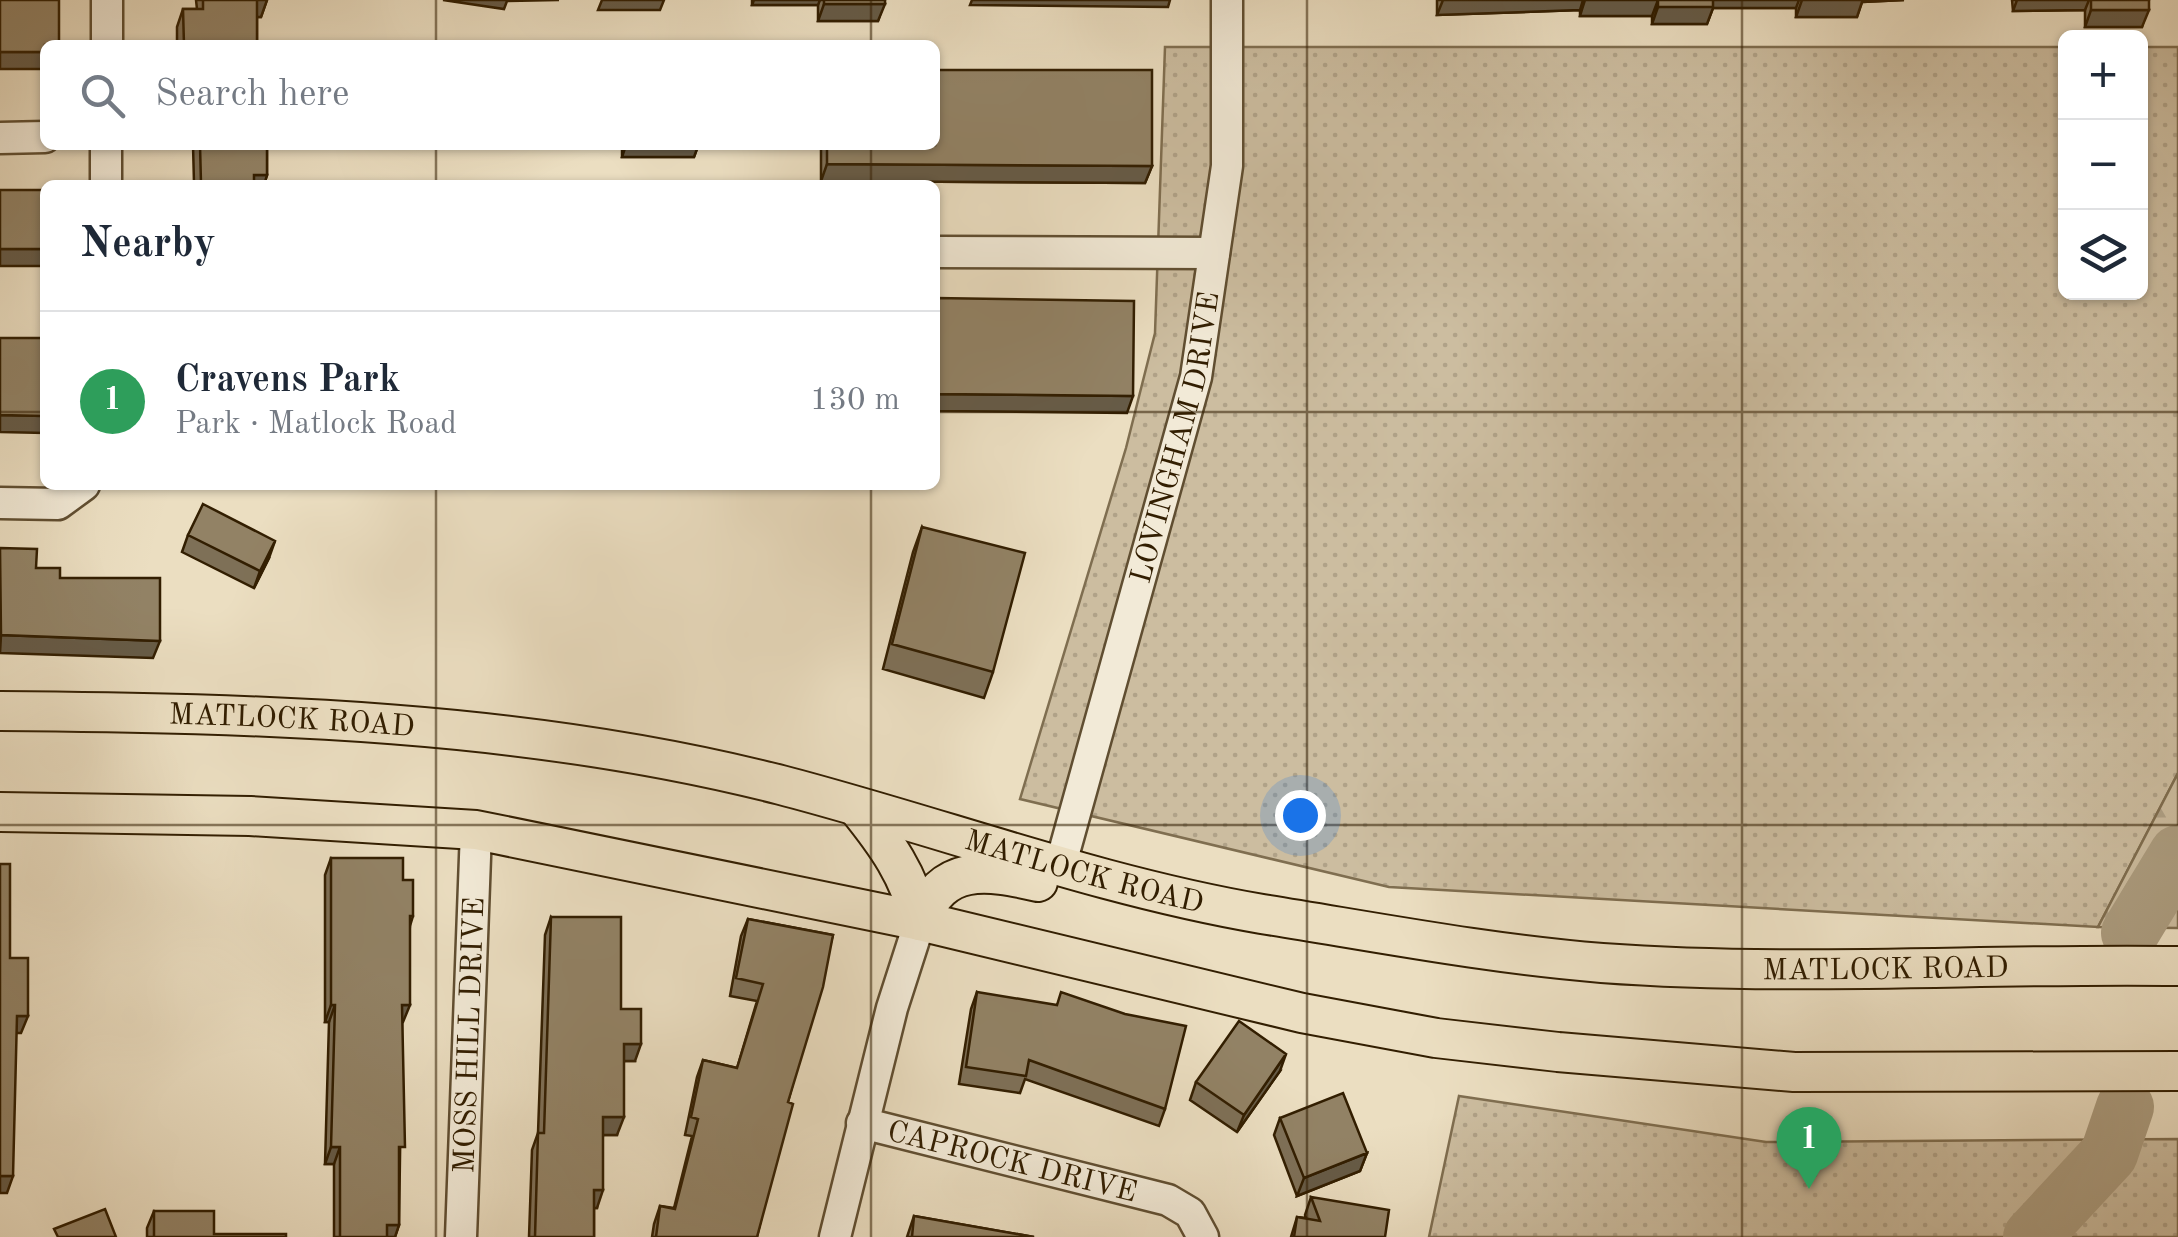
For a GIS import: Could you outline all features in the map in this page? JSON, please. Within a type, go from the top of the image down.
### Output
[{"type":"main road","name":"MATLOCK ROAD","points":[[0,711],[256,714],[622,752],[779,785],[1060,867],[1208,904],[1464,946],[1600,962],[1797,970],[2172,966]]},
{"type":"main road","points":[[857,808],[891,848],[908,880],[920,921]]},
{"type":"main road","points":[[0,812],[250,816],[476,830],[920,921],[1302,1013],[1436,1038],[1794,1072],[2167,1071]]},
{"type":"main road","points":[[920,921],[930,896],[965,874],[1001,873],[1158,912],[1180,914],[1208,904]]},
{"type":"street","points":[[106,40],[107,0]]},
{"type":"street","name":"LOVINGHAM DRIVE","points":[[1060,867],[1196,378],[1227,166],[1227,0]]},
{"type":"street","points":[[0,138],[40,138]]},
{"type":"street","points":[[106,150],[106,180]]},
{"type":"street","points":[[940,252],[1214,253]]},
{"type":"street","points":[[0,504],[58,504],[77,490]]},
{"type":"street","name":"MOSS HILL DRIVE","points":[[461,1237],[476,830]]},
{"type":"street","points":[[834,1237],[920,921]]},
{"type":"street","name":"CAPROCK DRIVE","points":[[862,1123],[1168,1200],[1190,1214],[1202,1237]]},
{"type":"green space","points":[[1165,47],[2058,47],[2058,300],[2148,300],[2148,47],[2178,47],[2178,773],[2098,927],[1389,887],[1020,799],[1126,448],[1155,333]]},
{"type":"green space","points":[[2178,773],[2178,928],[2098,927]]},
{"type":"green space","points":[[1459,1096],[1766,1142],[2178,1139],[2178,1237],[1429,1237]]},
{"type":"building","points":[[0,0],[59,0],[59,40],[40,40],[40,52],[0,52]]},
{"type":"building","points":[[203,0],[257,0],[257,40],[184,40],[183,9],[203,9]]},
{"type":"building","points":[[824,0],[885,0],[885,4],[824,4]]},
{"type":"building","points":[[1658,0],[1713,0],[1713,7],[1658,7]]},
{"type":"building","points":[[2091,0],[2149,0],[2149,10],[2091,10]]},
{"type":"building","points":[[940,70],[1152,70],[1152,166],[827,164],[827,150],[940,150]]},
{"type":"building","points":[[200,150],[267,150],[267,175],[254,175],[254,180],[201,180]]},
{"type":"building","points":[[0,190],[40,190],[40,249],[0,249]]},
{"type":"building","points":[[940,298],[1134,301],[1133,396],[940,394]]},
{"type":"building","points":[[0,338],[40,338],[40,416],[0,415]]},
{"type":"building","points":[[203,504],[275,541],[260,571],[188,535]]},
{"type":"building","points":[[922,527],[1025,553],[993,672],[892,644]]},
{"type":"building","points":[[0,548],[37,549],[36,568],[60,568],[60,578],[160,578],[160,641],[1,635]]},
{"type":"building","points":[[331,858],[403,858],[403,880],[413,880],[410,1005],[402,1005],[405,1147],[399,1147],[399,1225],[387,1225],[387,1237],[340,1237],[340,1147],[331,1147],[335,1005],[331,1005]]},
{"type":"building","points":[[0,864],[10,864],[10,958],[28,958],[28,1016],[17,1016],[13,1176],[0,1176]]},
{"type":"building","points":[[551,917],[621,917],[621,1009],[641,1009],[641,1044],[624,1044],[624,1117],[603,1117],[603,1190],[594,1190],[594,1237],[535,1237],[538,1133],[544,1133]]},
{"type":"building","points":[[748,919],[833,935],[757,1237],[656,1237],[660,1206],[675,1209],[698,1119],[691,1117],[703,1060],[737,1068],[763,984],[736,978]]},
{"type":"building","points":[[977,992],[1057,1005],[1061,992],[1125,1014],[1186,1026],[1165,1109],[1029,1060],[1026,1076],[966,1067]]},
{"type":"building","points":[[1239,1021],[1286,1054],[1244,1115],[1196,1082]]},
{"type":"building","points":[[1343,1093],[1367,1153],[1304,1178],[1280,1118]]},
{"type":"building","points":[[1311,1197],[1389,1210],[1385,1237],[1294,1237],[1297,1217],[1320,1221]]},
{"type":"building","points":[[105,1209],[116,1237],[58,1237],[54,1229]]},
{"type":"building","points":[[154,1211],[214,1211],[214,1234],[286,1237],[154,1237]]},
{"type":"building","points":[[914,1216],[1034,1237],[912,1237]]},
{"type":"waterway","points":[[2130,933],[2178,854]]},
{"type":"waterway","points":[[2032,1237],[2109,1154],[2125,1107]]},
{"type":"place","name":"Cravens Park","points":[[1809,1189]]}]
